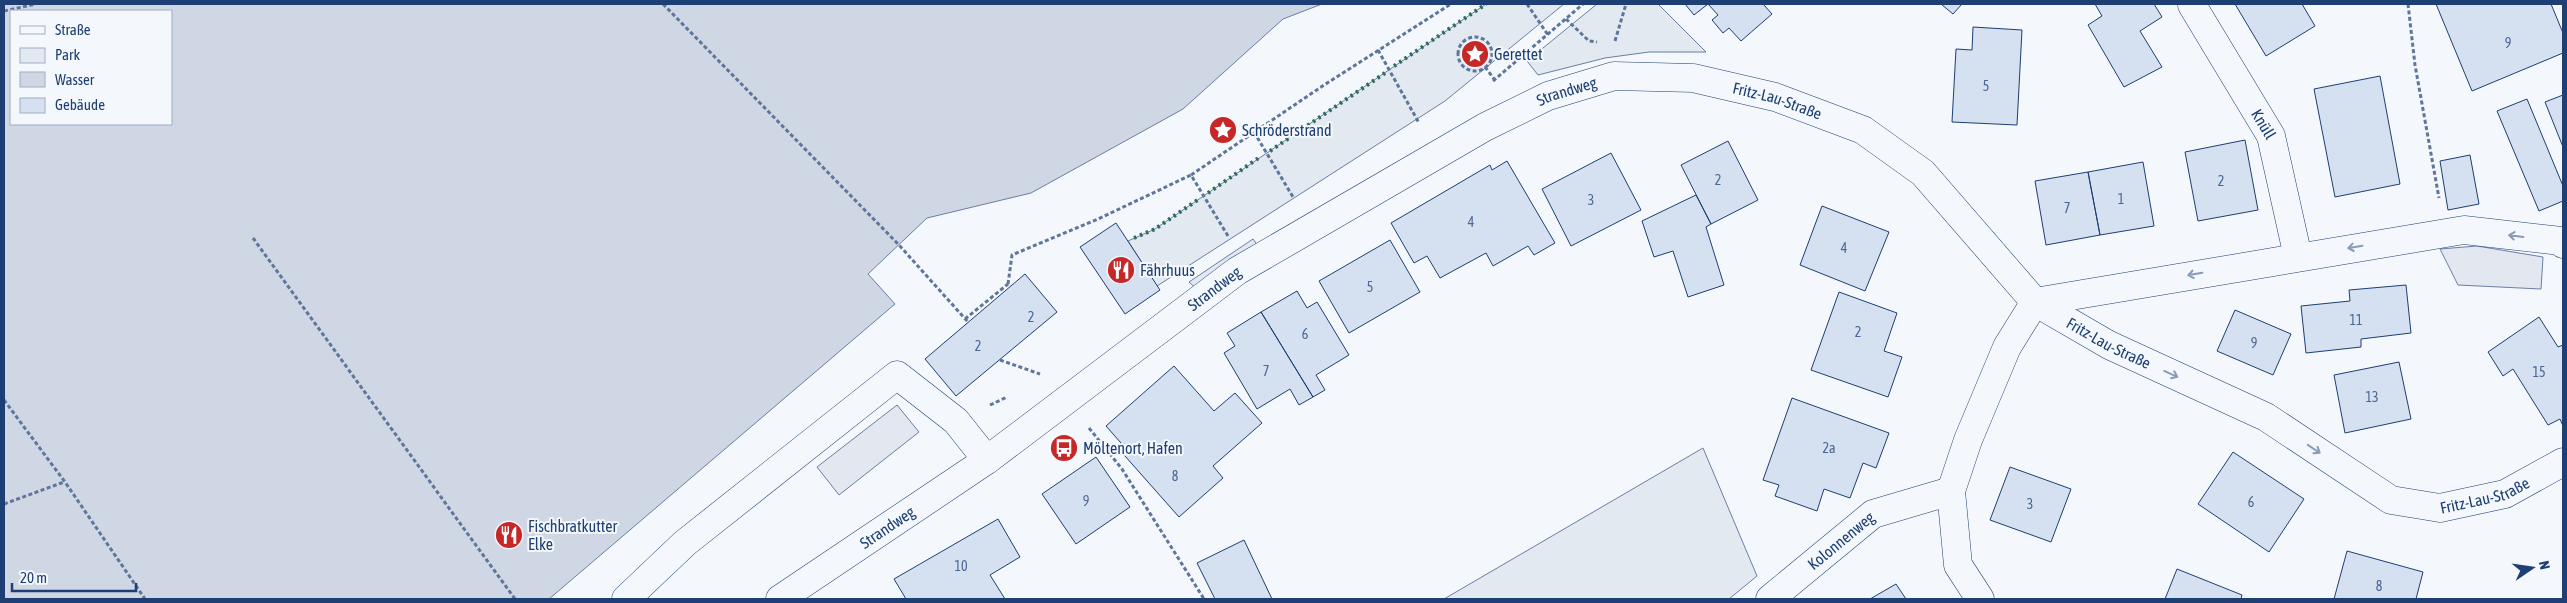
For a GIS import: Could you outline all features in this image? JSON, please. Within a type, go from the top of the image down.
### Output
[{"type":"street","name":"Knüll","points":[[2192,5],[2271,136],[2298,257]]},
{"type":"street","name":"Strandweg","points":[[780,599],[987,460],[1237,271],[1485,127],[1548,96],[1614,76],[1693,78]]},
{"type":"street","name":"Fritz-Lau-Straße","points":[[1693,78],[1775,97],[1863,130],[1923,174],[2035,302],[2109,346],[2266,417],[2391,500],[2440,508],[2505,494],[2563,462]]},
{"type":"street","points":[[1980,599],[1958,565],[1951,491],[1968,440],[2008,347],[2035,302],[2445,232],[2464,230],[2561,241],[2563,244]]},
{"type":"street","points":[[626,599],[686,543],[898,376],[956,421],[987,460]]},
{"type":"street","name":"Kolonnenweg","points":[[1770,599],[1873,514],[1951,491]]},
{"type":"path","points":[[4,11],[36,4]]},
{"type":"path","points":[[663,4],[899,245],[966,321],[1010,285],[1012,255],[1098,218],[1191,174],[1451,4]]},
{"type":"path","points":[[1527,4],[1548,35]]},
{"type":"path","points":[[2408,4],[2415,65],[2445,232]]},
{"type":"path","points":[[1566,19],[1589,41],[1606,44]]},
{"type":"path","points":[[1473,37],[1483,39],[1487,43],[1490,47],[1491,58],[1485,67],[1475,70],[1464,67],[1460,62],[1458,52],[1463,42],[1473,37]]},
{"type":"path","points":[[1378,50],[1421,128]]},
{"type":"path","points":[[1485,67],[1495,80]]},
{"type":"path","points":[[1254,132],[1295,200]]},
{"type":"path","points":[[1191,174],[1232,242]]},
{"type":"path","points":[[253,238],[515,599]]},
{"type":"path","points":[[1000,360],[1048,378]]},
{"type":"path","points":[[4,400],[65,482],[145,599]]},
{"type":"path","points":[[1067,401],[1122,469],[1204,599]]},
{"type":"path","points":[[4,504],[65,482]]},
{"type":"green space","points":[[1486,4],[1564,4],[1445,101],[1157,286],[1128,241],[1155,229]]},
{"type":"green space","points":[[1597,4],[1658,4],[1706,52],[1649,52],[1605,58],[1538,75],[1527,61]]},
{"type":"green space","points":[[1703,448],[1757,576],[1729,599],[1444,599]]},
{"type":"shaded area","points":[[1253,239],[1261,250],[1199,291],[1189,282]]},
{"type":"shaded area","points":[[2477,246],[2543,257],[2541,289],[2458,285],[2440,249]]},
{"type":"shaded area","points":[[897,405],[919,432],[839,495],[817,467]]},
{"type":"water","points":[[4,4],[1322,4],[1283,19],[1183,109],[1031,193],[927,218],[868,274],[895,304],[549,599],[4,599]]},
{"type":"building","points":[[1685,4],[1708,4],[1694,15]]},
{"type":"building","points":[[1708,4],[1763,4],[1772,14],[1741,41],[1729,28],[1723,33],[1712,20],[1718,15]]},
{"type":"building","points":[[1941,4],[1962,4],[1953,14]]},
{"type":"building","points":[[2095,4],[2154,4],[2162,17],[2140,31],[2162,67],[2124,87],[2088,25],[2102,16]]},
{"type":"building","points":[[2235,4],[2302,4],[2315,26],[2266,56]]},
{"type":"building","points":[[2436,4],[2551,4],[2563,33],[2563,53],[2472,91]]},
{"type":"building","points":[[1973,27],[2022,30],[2017,125],[1952,122],[1956,49],[1972,50]]},
{"type":"building","points":[[2380,76],[2400,184],[2335,197],[2314,89]]},
{"type":"building","points":[[2563,95],[2563,147],[2545,102]]},
{"type":"building","points":[[2527,99],[2563,186],[2563,201],[2539,211],[2497,111]]},
{"type":"building","points":[[2245,140],[2258,210],[2198,221],[2185,152]]},
{"type":"building","points":[[1728,141],[1758,200],[1711,224],[1681,165]]},
{"type":"building","points":[[1611,153],[1641,210],[1571,246],[1542,189]]},
{"type":"building","points":[[2470,155],[2479,204],[2448,210],[2440,161]]},
{"type":"building","points":[[1507,161],[1555,243],[1534,255],[1528,246],[1493,266],[1486,253],[1440,278],[1427,256],[1414,263],[1391,223],[1490,165],[1492,170]]},
{"type":"building","points":[[2143,162],[2154,226],[2100,235],[2088,172]]},
{"type":"building","points":[[2088,172],[2100,235],[2046,245],[2035,181]]},
{"type":"building","points":[[1696,195],[1711,224],[1706,227],[1724,285],[1688,297],[1673,251],[1654,257],[1642,221]]},
{"type":"building","points":[[1822,206],[1889,232],[1865,291],[1800,265]]},
{"type":"building","name":"Fährhuus","points":[[1116,223],[1160,290],[1125,314],[1080,247]]},
{"type":"building","points":[[1390,240],[1420,292],[1349,333],[1319,281]]},
{"type":"building","points":[[1025,274],[1057,312],[956,396],[925,359]]},
{"type":"building","points":[[2406,285],[2411,333],[2361,339],[2361,347],[2306,353],[2301,306],[2350,301],[2349,290]]},
{"type":"building","points":[[1297,291],[1307,308],[1317,302],[1349,355],[1316,375],[1325,390],[1313,397],[1261,312]]},
{"type":"building","points":[[1839,292],[1897,313],[1884,351],[1902,357],[1888,397],[1811,370]]},
{"type":"building","points":[[2235,310],[2291,334],[2273,375],[2217,351]]},
{"type":"building","points":[[1261,312],[1313,397],[1299,405],[1290,389],[1257,409],[1224,353],[1235,346],[1227,333]]},
{"type":"building","points":[[2539,317],[2558,347],[2563,345],[2563,426],[2560,419],[2548,425],[2513,369],[2503,376],[2488,352]]},
{"type":"building","points":[[2399,362],[2411,419],[2345,433],[2334,375]]},
{"type":"building","points":[[1174,366],[1214,411],[1235,393],[1262,423],[1213,466],[1223,478],[1179,517],[1117,447],[1121,443],[1106,426]]},
{"type":"building","points":[[1792,398],[1889,433],[1876,468],[1863,463],[1850,498],[1824,489],[1817,511],[1775,496],[1779,485],[1763,480]]},
{"type":"building","points":[[2233,452],[2304,499],[2269,552],[2198,504]]},
{"type":"building","points":[[1096,457],[1130,507],[1076,544],[1042,494]]},
{"type":"building","points":[[2010,467],[2071,489],[2051,542],[1990,520]]},
{"type":"building","points":[[998,519],[1020,557],[990,575],[1005,599],[906,599],[894,579]]},
{"type":"building","points":[[1244,540],[1272,599],[1215,599],[1197,563]]},
{"type":"building","points":[[2347,551],[2423,572],[2416,599],[2334,599]]},
{"type":"building","points":[[2177,569],[2242,595],[2241,599],[2165,599]]},
{"type":"building","points":[[1896,584],[1906,599],[1870,599]]},
{"type":"hedge","points":[[1394,66],[1486,4]]},
{"type":"hedge","points":[[1270,151],[1385,73]]},
{"type":"hedge","points":[[1208,193],[1260,157]]},
{"type":"hedge","points":[[1134,238],[1155,229],[1199,199]]},
{"type":"place","name":"Gerettet","points":[[1475,54]]},
{"type":"place","name":"Schröderstrand","points":[[1223,130]]},
{"type":"place","name":"Fährhuus","points":[[1121,270]]},
{"type":"place","name":"Möltenort, Hafen","points":[[1064,448]]},
{"type":"place","name":"Fischbratkutter Elke","points":[[509,535]]}]
